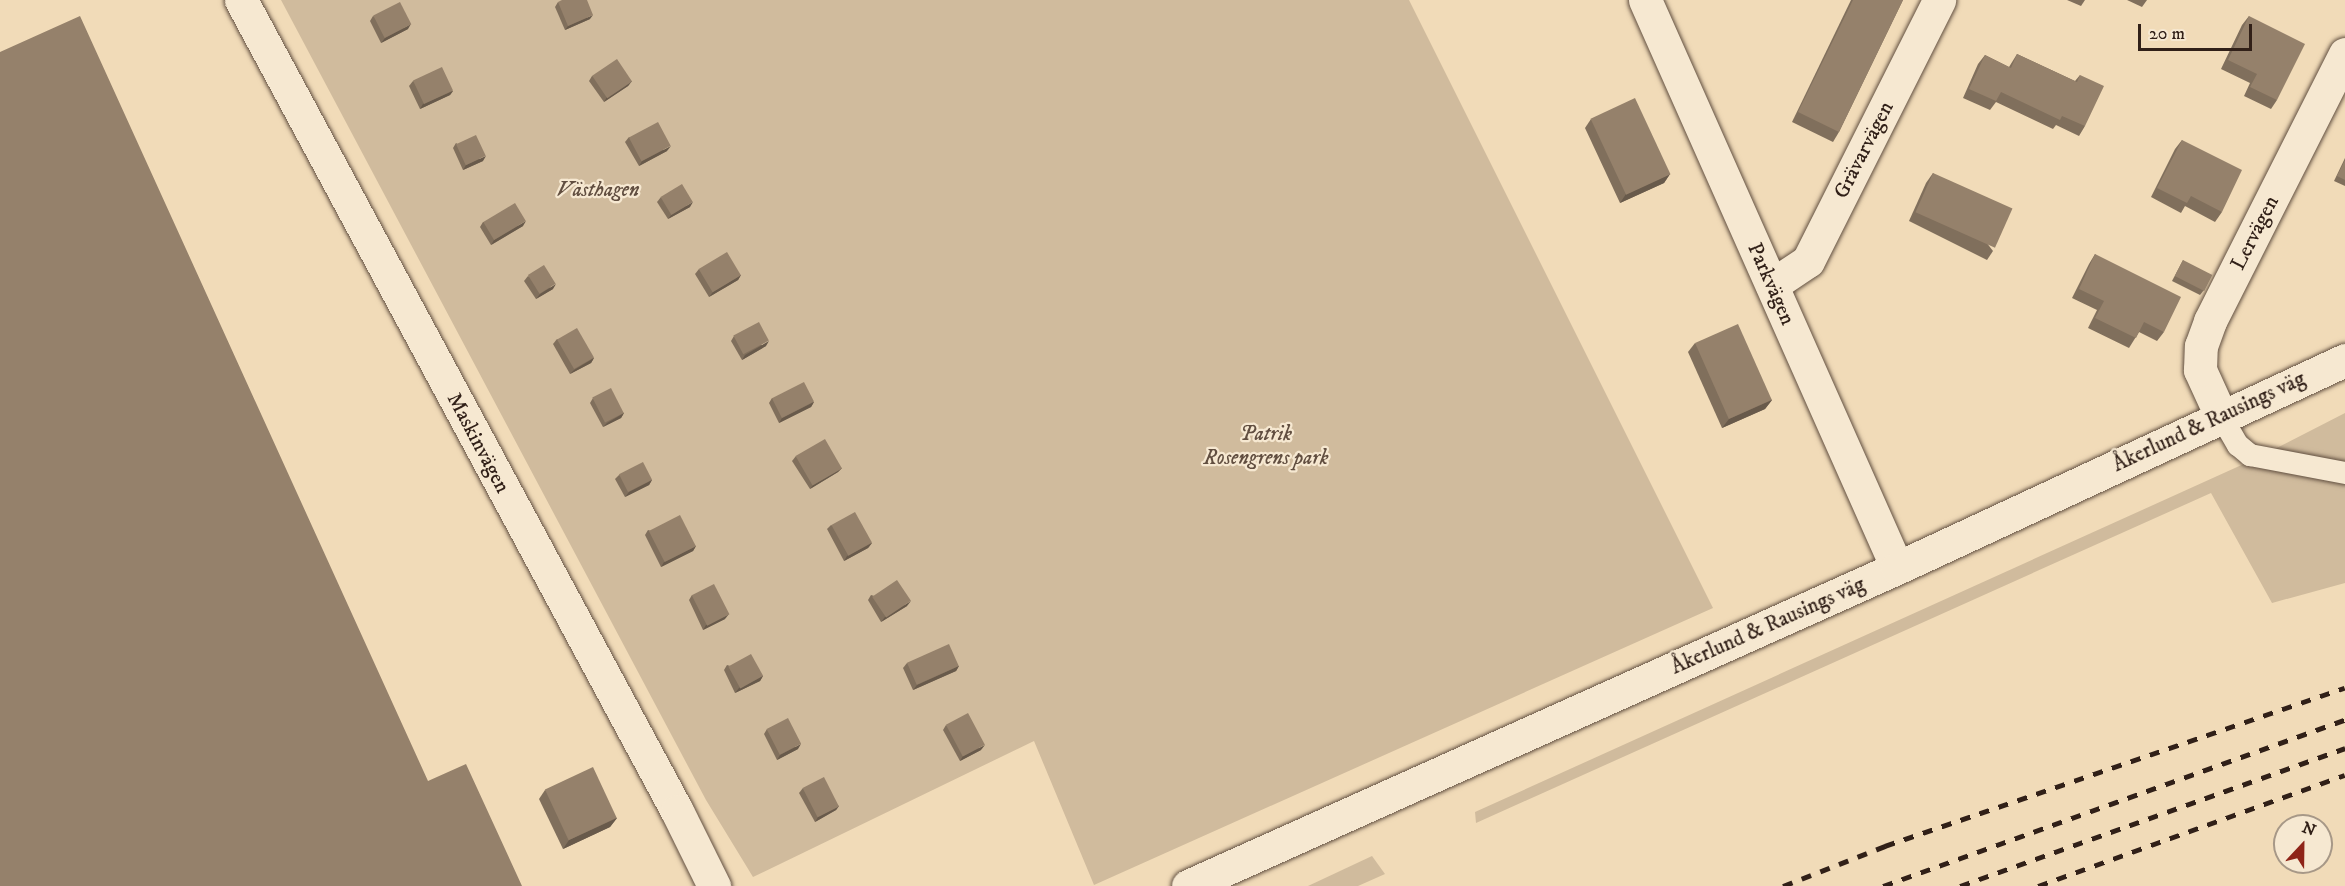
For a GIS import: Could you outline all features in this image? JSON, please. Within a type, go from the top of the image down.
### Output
[{"type":"street","name":"Maskinvägen","points":[[241,0],[678,811],[714,886]]},
{"type":"street","name":"Parkvägen","points":[[1646,0],[1897,568]]},
{"type":"street","name":"Grävarvägen","points":[[1772,285],[1808,261],[1939,0]]},
{"type":"street","name":"Lervägen","points":[[2221,416],[2200,370],[2201,346],[2210,321],[2345,54]]},
{"type":"street","name":"Åkerlund & Rausings väg","points":[[1188,886],[1897,568],[2345,360]]},
{"type":"lane","points":[[2221,416],[2238,446],[2250,455],[2345,473]]},
{"type":"green space","name":"Patrik Rosengrens park","points":[[281,0],[1409,0],[1713,608],[1094,885],[1034,741],[753,877],[706,800]]},
{"type":"green space","points":[[2345,413],[2345,583],[2272,603],[2211,493],[1476,823],[1475,812],[2257,458]]},
{"type":"green space","points":[[1372,856],[1385,874],[1358,886],[1308,886]]},
{"type":"building","points":[[587,0],[593,15],[568,26],[558,2]]},
{"type":"building","points":[[1853,0],[1903,0],[1839,132],[1798,112]]},
{"type":"building","points":[[400,2],[411,24],[385,38],[373,16]]},
{"type":"building","points":[[80,16],[428,781],[466,764],[522,886],[0,886],[0,52]]},
{"type":"building","points":[[2249,16],[2305,44],[2277,100],[2250,87],[2257,74],[2228,60]]},
{"type":"building","points":[[2017,54],[2077,82],[2080,75],[2104,86],[2085,126],[2062,116],[2060,120],[2001,92],[1996,101],[1969,89],[1985,55],[2011,68]]},
{"type":"building","points":[[617,59],[632,81],[607,98],[592,76]]},
{"type":"building","points":[[442,67],[453,91],[424,104],[413,81]]},
{"type":"building","points":[[1635,98],[1670,174],[1626,195],[1591,119]]},
{"type":"building","points":[[658,122],[671,146],[642,161],[629,137]]},
{"type":"building","points":[[476,135],[486,156],[466,165],[456,144]]},
{"type":"building","points":[[2182,140],[2242,170],[2222,212],[2191,196],[2187,203],[2157,188]]},
{"type":"building","points":[[2345,160],[2345,180],[2337,176]]},
{"type":"building","points":[[1933,173],[2012,208],[1995,248],[1916,212]]},
{"type":"building","points":[[682,184],[693,202],[671,215],[661,197]]},
{"type":"building","points":[[515,203],[526,221],[494,240],[483,222]]},
{"type":"building","points":[[727,252],[741,275],[713,292],[699,269]]},
{"type":"building","points":[[2095,254],[2181,297],[2164,332],[2144,322],[2136,338],[2095,318],[2104,301],[2079,289]]},
{"type":"building","points":[[2183,260],[2212,275],[2204,291],[2175,276]]},
{"type":"building","points":[[544,265],[556,284],[540,294],[528,275]]},
{"type":"building","points":[[759,322],[769,341],[743,354],[733,336]]},
{"type":"building","points":[[1738,324],[1772,400],[1729,419],[1695,343]]},
{"type":"building","points":[[577,328],[594,357],[574,369],[557,340]]},
{"type":"building","points":[[804,382],[814,402],[782,418],[772,398]]},
{"type":"building","points":[[611,388],[624,413],[605,422],[592,398]]},
{"type":"building","points":[[825,439],[842,468],[813,485],[796,456]]},
{"type":"building","points":[[643,462],[652,480],[628,492],[619,474]]},
{"type":"building","points":[[855,512],[872,543],[848,556],[831,525]]},
{"type":"building","points":[[680,515],[696,546],[665,562],[649,531]]},
{"type":"building","points":[[897,580],[911,601],[886,618],[872,597]]},
{"type":"building","points":[[714,584],[729,614],[707,626],[692,595]]},
{"type":"building","points":[[949,644],[959,666],[917,685],[907,663]]},
{"type":"building","points":[[751,654],[763,676],[740,688],[728,667]]},
{"type":"building","points":[[968,713],[985,745],[963,757],[946,725]]},
{"type":"building","points":[[788,718],[801,744],[780,755],[767,729]]},
{"type":"building","points":[[593,767],[617,818],[569,840],[545,789]]},
{"type":"building","points":[[824,777],[839,806],[818,817],[803,788]]},
{"type":"railway","points":[[1783,886],[1885,846],[2345,688]]},
{"type":"railway","points":[[1883,886],[2345,720]]},
{"type":"railway","points":[[1960,886],[2345,748]]},
{"type":"railway","points":[[2038,886],[2345,775]]},
{"type":"park label","name":"Västhagen","points":[[598,190]]}]
